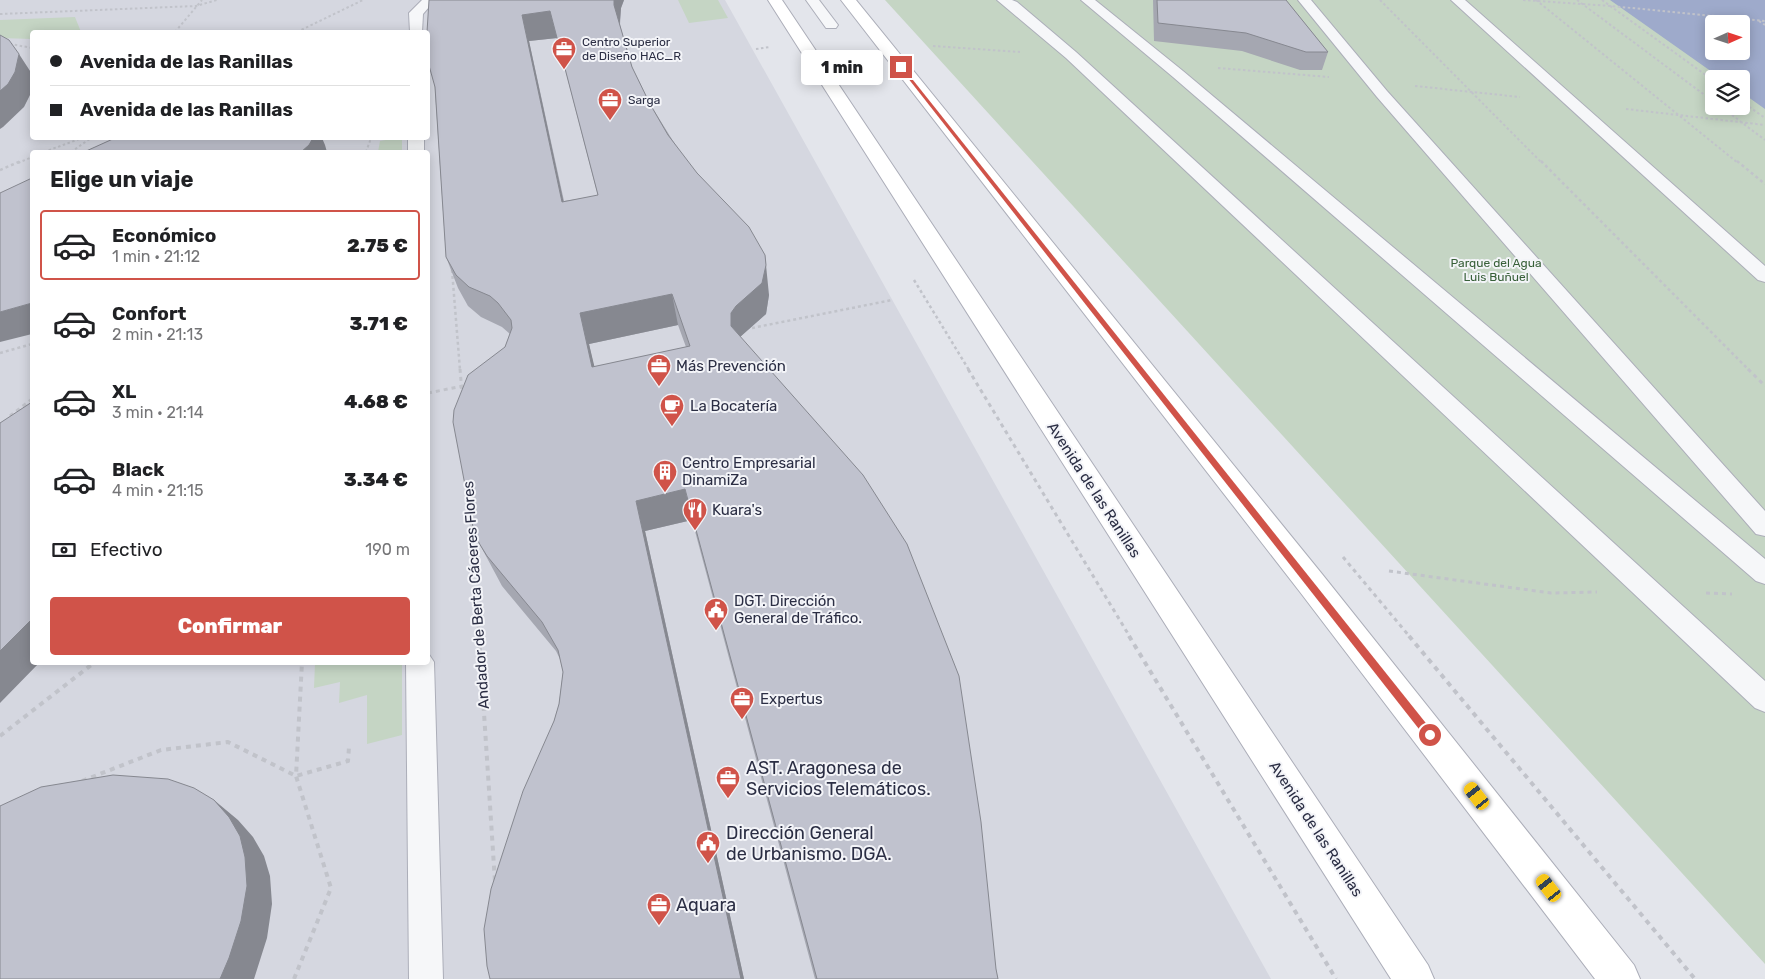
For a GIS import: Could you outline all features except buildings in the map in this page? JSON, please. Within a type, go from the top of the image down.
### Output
[{"type":"main road","name":"Avenida de las Ranillas","points":[[775,0],[1414,979]]},
{"type":"main road","points":[[848,0],[1311,583],[1620,979]]},
{"type":"lane","points":[[416,30],[416,13],[428,0]]},
{"type":"lane","points":[[812,0],[830,26]]},
{"type":"lane","points":[[1003,0],[1012,5],[1071,55],[1765,699]]},
{"type":"lane","points":[[1087,0],[1193,87],[1765,574]]},
{"type":"lane","points":[[1304,0],[1382,94],[1765,526]]},
{"type":"lane","points":[[1457,0],[1765,276]]},
{"type":"lane","points":[[420,665],[426,979]]},
{"type":"path","points":[[177,30],[202,0]]},
{"type":"path","points":[[0,14],[196,6],[217,0]]},
{"type":"path","points":[[301,30],[363,0]]},
{"type":"path","points":[[1380,0],[1765,386]]},
{"type":"path","points":[[1523,0],[1611,6],[1765,21]]},
{"type":"path","points":[[1577,0],[1705,95]]},
{"type":"path","points":[[1602,0],[1705,74]]},
{"type":"path","points":[[1537,1],[1765,184]]},
{"type":"path","points":[[1758,20],[1765,25]]},
{"type":"path","points":[[769,39],[776,51]]},
{"type":"path","points":[[0,42],[30,48]]},
{"type":"path","points":[[933,46],[1071,55]]},
{"type":"path","points":[[1750,107],[1765,118]]},
{"type":"path","points":[[1732,115],[1765,140]]},
{"type":"path","points":[[1741,122],[1765,124]]},
{"type":"path","points":[[49,150],[77,140]]},
{"type":"path","points":[[74,150],[88,140]]},
{"type":"path","points":[[0,170],[30,158]]},
{"type":"path","points":[[451,267],[463,396]]},
{"type":"path","points":[[913,278],[1336,979]]},
{"type":"path","points":[[752,328],[892,300]]},
{"type":"path","points":[[0,353],[30,345]]},
{"type":"path","points":[[430,393],[471,384]]},
{"type":"path","points":[[6,419],[30,401]]},
{"type":"path","name":"Andador de Berta Cáceres Flores","points":[[470,505],[495,890]]},
{"type":"path","points":[[1389,570],[1551,593]]},
{"type":"path","points":[[0,736],[91,665]]},
{"type":"path","points":[[294,979],[331,888],[296,776],[302,665]]},
{"type":"path","points":[[80,781],[161,750],[228,742],[296,776],[348,761],[350,746]]},
{"type":"shaded area","points":[[0,0],[725,0],[1271,979],[0,979]]},
{"type":"green space","points":[[678,0],[718,0],[728,18],[689,23]]},
{"type":"green space","name":"Parque del Agua Luis Buñuel","points":[[885,0],[1765,0],[1765,964]]},
{"type":"green space","points":[[75,17],[80,30],[30,30],[30,39],[0,38],[0,20]]},
{"type":"green space","points":[[402,140],[402,150],[378,150],[380,141]]},
{"type":"green space","points":[[315,665],[402,665],[402,735],[367,744],[367,695],[339,703],[340,682],[314,688]]},
{"type":"water","points":[[1610,0],[1765,0],[1765,109],[1750,98],[1750,70],[1709,70]]},
{"type":"place","name":"Centro Superior de Diseño HAC_R","points":[[564,70]]},
{"type":"place","name":"Sarga","points":[[610,121]]},
{"type":"place","name":"Más Prevención","points":[[659,387]]},
{"type":"place","name":"La Bocatería","points":[[672,427]]},
{"type":"place","name":"Centro Empresarial DinamiZa","points":[[665,493]]},
{"type":"place","name":"Kuara's","points":[[695,531]]},
{"type":"place","name":"DGT. Dirección General de Tráfico.","points":[[716,631]]},
{"type":"place","name":"Expertus","points":[[742,720]]},
{"type":"place","name":"AST. Aragonesa de Servicios Telemáticos.","points":[[728,799]]},
{"type":"place","name":"Dirección General de Urbanismo. DGA.","points":[[708,864]]},
{"type":"place","name":"Aquara","points":[[659,926]]},
{"type":"route","points":[[901,67],[1299,567],[1430,735]]}]
